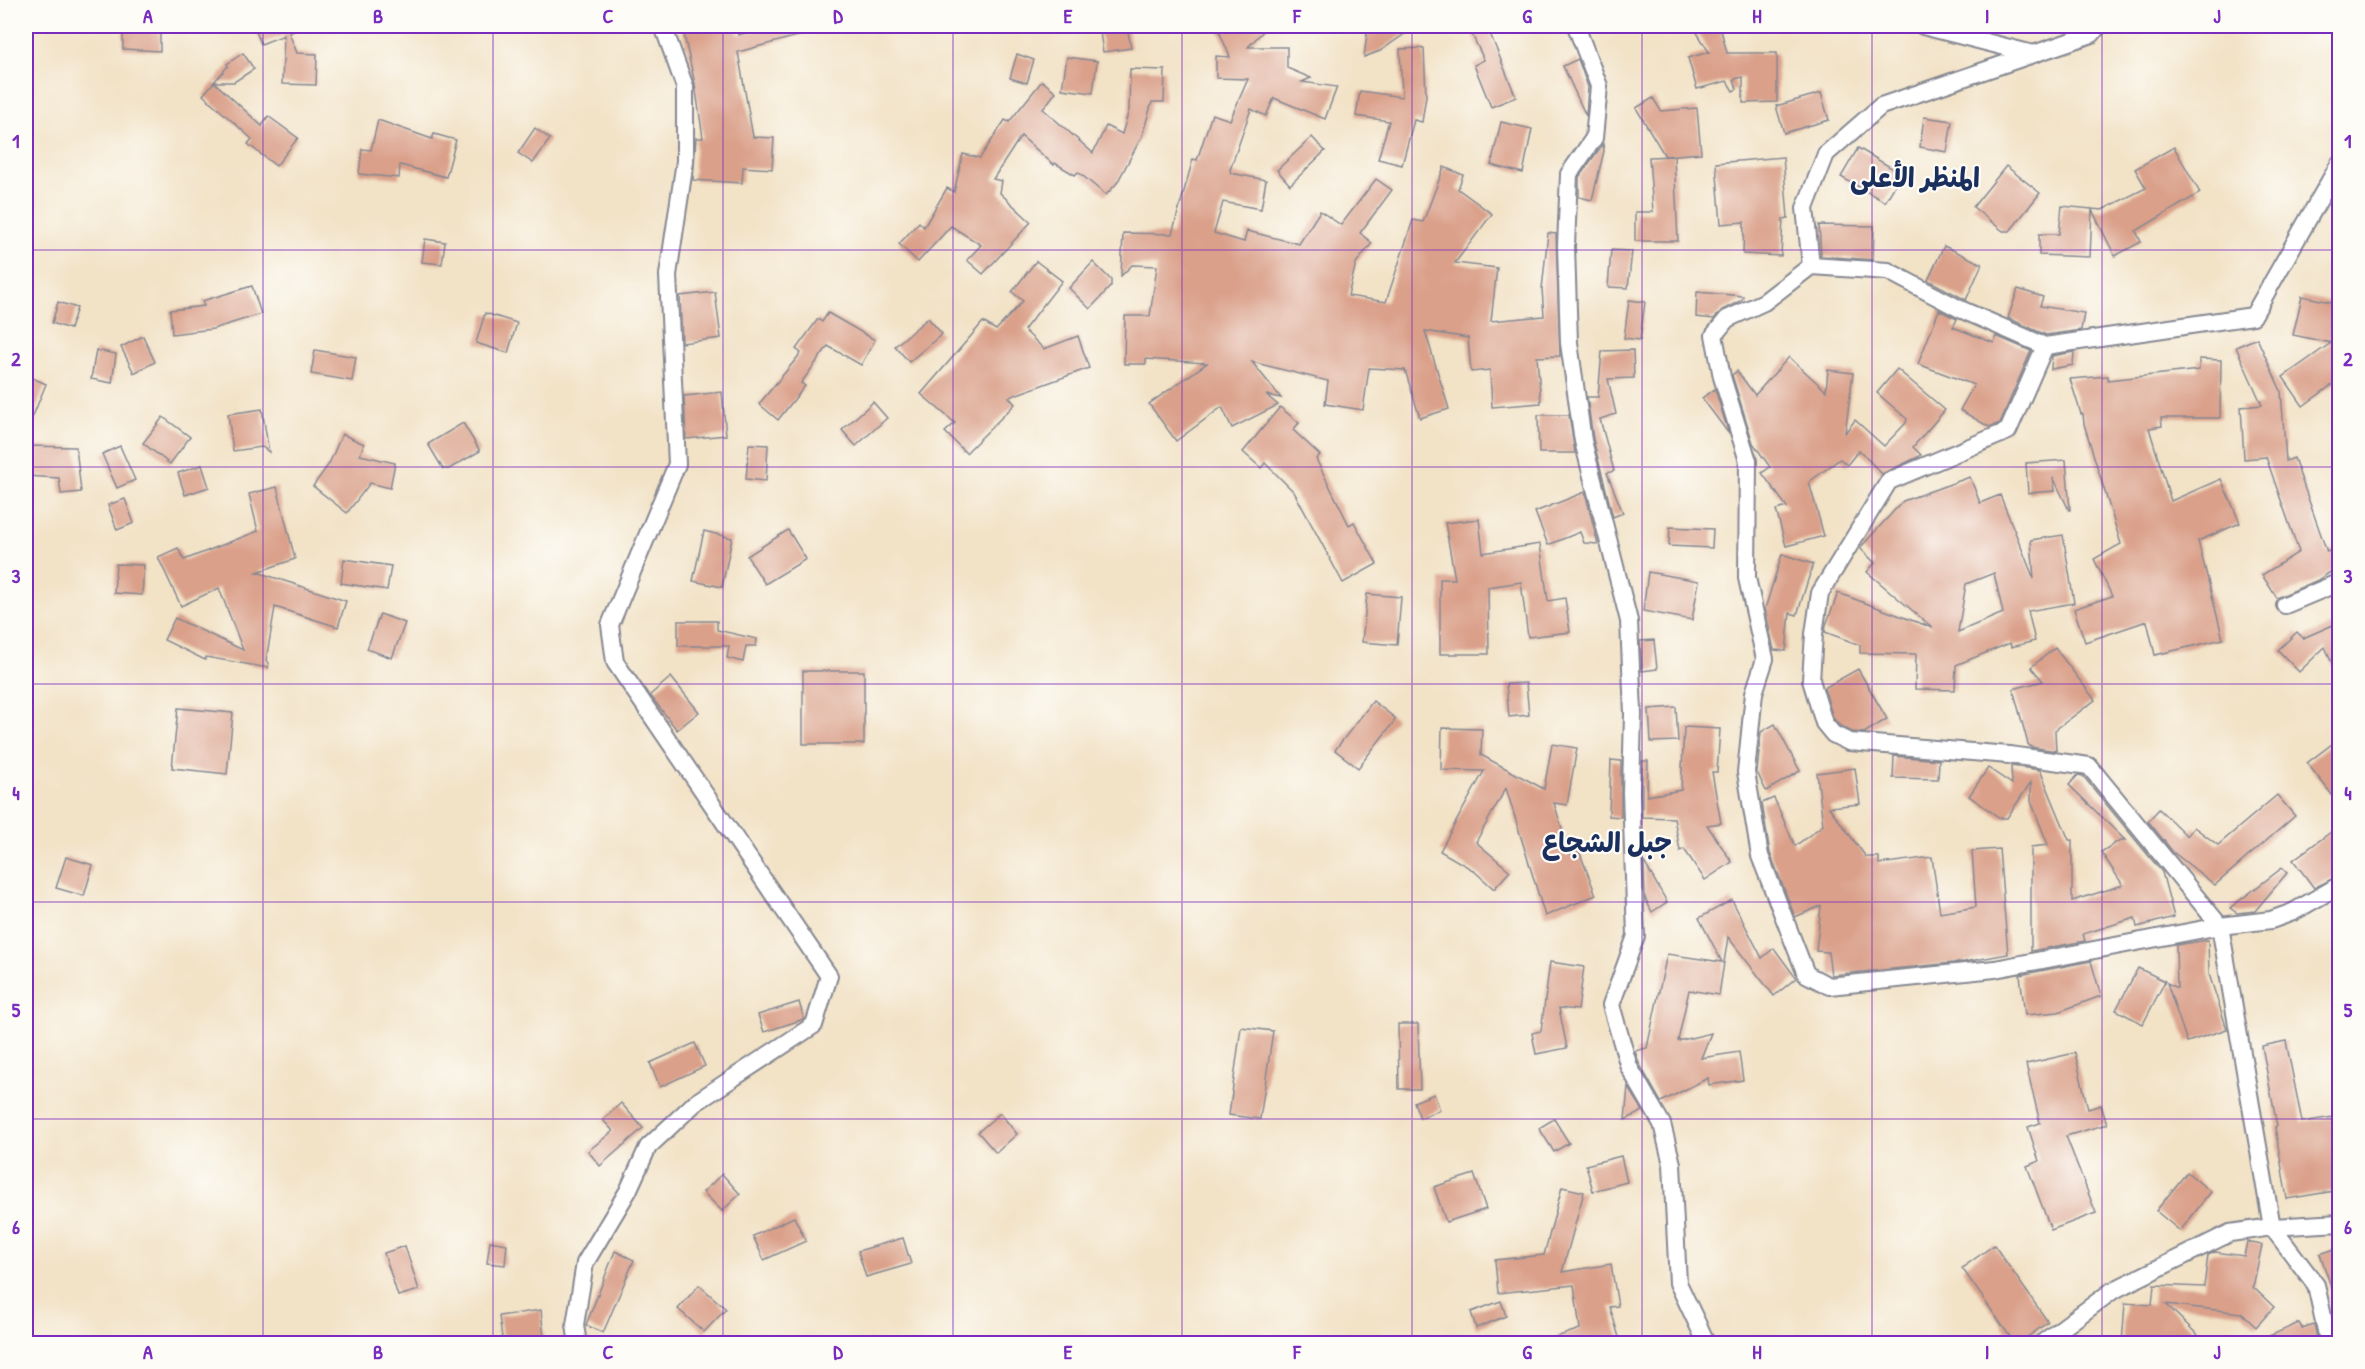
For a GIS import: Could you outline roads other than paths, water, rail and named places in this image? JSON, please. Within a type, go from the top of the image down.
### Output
[{"type":"street","points":[[578,1344],[575,1325],[585,1263],[628,1191],[648,1148],[695,1103],[814,1025],[829,976],[615,662],[610,625],[677,464],[668,275],[685,161],[685,87],[663,26]]},
{"type":"street","points":[[1576,26],[1599,86],[1594,138],[1569,174],[1566,246],[1569,343],[1583,441],[1629,621],[1633,714],[1631,792],[1636,936],[1611,1005],[1629,1067],[1662,1124],[1672,1164],[1678,1283],[1707,1344]]},
{"type":"street","points":[[1923,26],[2034,54]]},
{"type":"street","points":[[1811,266],[1805,208],[1826,154],[1881,106],[2092,34],[2098,26]]},
{"type":"street","points":[[2340,163],[2253,316],[2045,346],[1960,309],[1888,271],[1811,266],[1764,302],[1727,319],[1714,334],[1722,377],[1748,461],[1747,578],[1766,659],[1754,693],[1746,772],[1760,856],[1806,974],[1829,986],[1995,969],[2220,926],[2271,920],[2293,912],[2340,885]]},
{"type":"street","points":[[2045,346],[2008,431],[1889,481],[1820,593],[1811,680],[1824,723],[1833,734],[1849,742],[2009,755],[2090,766],[2220,926],[2272,1227],[2316,1285],[2329,1344]]},
{"type":"street","points":[[2285,605],[2340,582]]},
{"type":"street","points":[[2041,1344],[2112,1291],[2230,1233],[2272,1227],[2340,1223]]},
{"type":"district","name":"المنظر الأعلى","points":[[1915,177]]},
{"type":"district","name":"جبل الشجاع","points":[[1607,842]]}]
